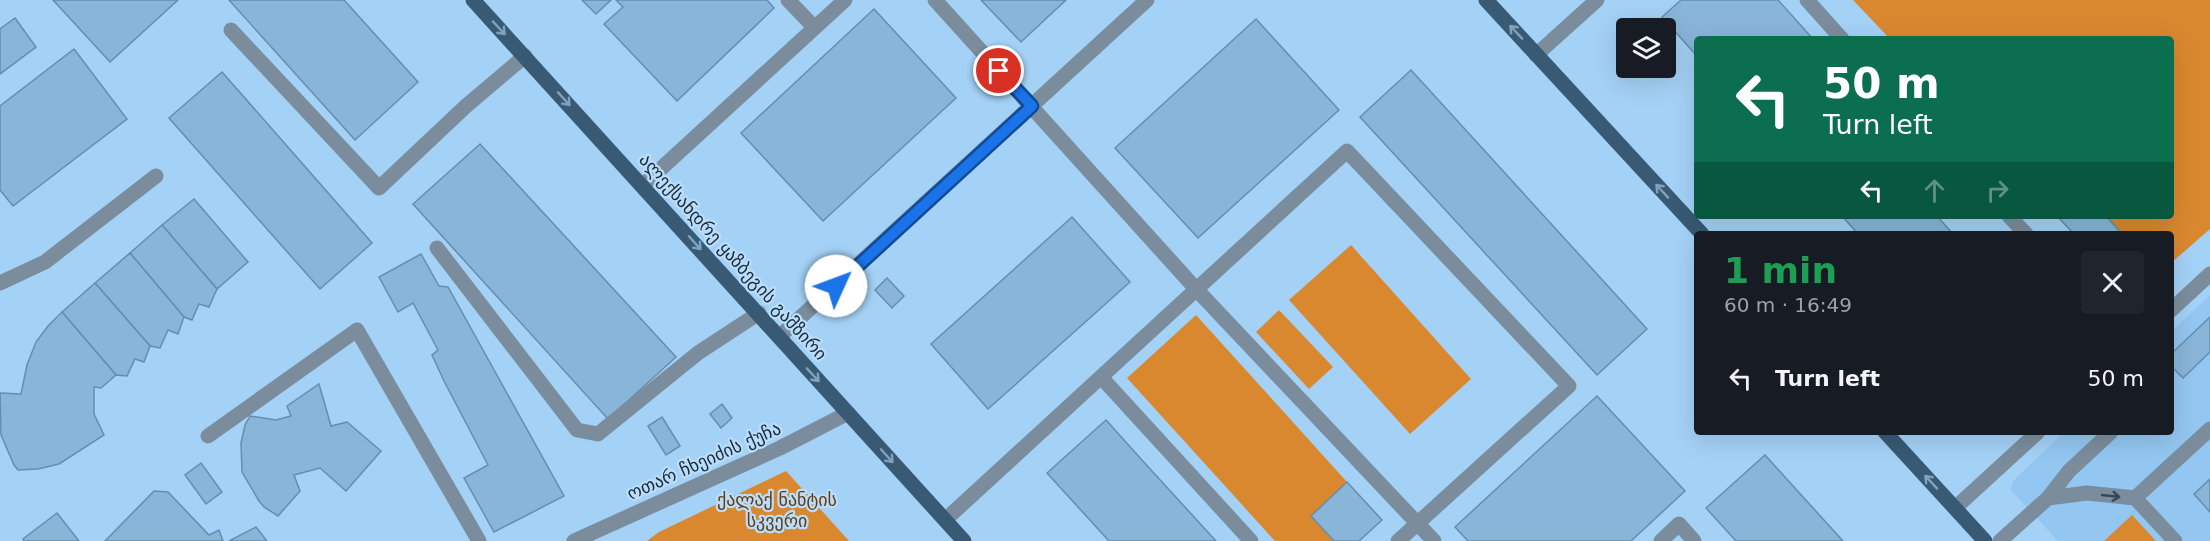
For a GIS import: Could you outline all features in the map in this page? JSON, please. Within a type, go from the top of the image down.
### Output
[{"type":"main road","name":"ალექსანდრე ყაზბეგის გამზირი","points":[[473,0],[964,541]]},
{"type":"main road","points":[[1486,0],[1699,231]]},
{"type":"main road","points":[[1888,435],[1985,541]]},
{"type":"street","points":[[788,0],[814,27]]},
{"type":"street","points":[[642,186],[844,0]]},
{"type":"street","points":[[934,0],[1196,290],[1434,541]]},
{"type":"street","points":[[779,338],[1147,0]]},
{"type":"street","points":[[1536,55],[1597,0]]},
{"type":"street","points":[[1807,0],[1839,36]]},
{"type":"street","points":[[231,30],[379,188],[466,105],[525,56]]},
{"type":"street","points":[[945,520],[1347,151],[1569,386],[1398,541]]},
{"type":"street","points":[[0,283],[45,262],[156,176]]},
{"type":"street","points":[[2012,219],[2023,231]]},
{"type":"street","points":[[437,248],[577,430],[598,434],[698,353],[759,313]]},
{"type":"street","points":[[2174,306],[2210,274]]},
{"type":"street","points":[[208,436],[357,330],[479,541]]},
{"type":"street","points":[[1101,377],[1251,541]]},
{"type":"street","name":"ოთარ ჩხეიძის ქუჩა","points":[[574,541],[599,535],[848,413]]},
{"type":"street","points":[[2135,498],[2210,429]]},
{"type":"street","points":[[1955,508],[2035,435]]},
{"type":"street","points":[[2000,541],[2048,498],[2069,471],[2107,435]]},
{"type":"street","points":[[2048,498],[2087,493],[2135,498],[2175,541]]},
{"type":"street","points":[[1661,541],[1679,524],[1694,541]]},
{"type":"shaded area","points":[[2210,295],[2210,541],[2058,541],[2011,490],[2013,481],[2061,435],[2174,435],[2174,329]]},
{"type":"green space","points":[[1853,0],[2210,0],[2210,229],[2174,260],[2174,231],[2119,231],[2109,219],[2174,219],[2174,36],[1887,36]]},
{"type":"green space","points":[[1351,245],[1471,379],[1410,434],[1289,300]]},
{"type":"green space","points":[[1279,310],[1333,367],[1309,389],[1256,332]]},
{"type":"green space","points":[[1196,315],[1347,482],[1311,516],[1334,541],[1275,541],[1127,378]]},
{"type":"green space","name":"ქალაქ ნანტის სკვერი","points":[[786,471],[849,541],[647,541],[659,532]]},
{"type":"green space","points":[[2132,515],[2156,541],[2104,541]]},
{"type":"building","points":[[53,0],[178,0],[110,62]]},
{"type":"building","points":[[229,0],[344,0],[418,82],[355,140]]},
{"type":"building","points":[[582,0],[611,0],[596,14]]},
{"type":"building","points":[[616,0],[767,0],[774,8],[677,101],[604,24],[623,7]]},
{"type":"building","points":[[981,0],[1066,0],[1021,42]]},
{"type":"building","points":[[1681,0],[1778,0],[1810,36],[1694,36],[1694,53],[1676,33],[1676,18],[1663,18]]},
{"type":"building","points":[[874,9],[956,98],[823,221],[741,133]]},
{"type":"building","points":[[15,18],[36,47],[0,74],[0,29]]},
{"type":"building","points":[[1256,19],[1339,110],[1198,238],[1115,148]]},
{"type":"building","points":[[74,49],[127,119],[13,206],[0,190],[0,106]]},
{"type":"building","points":[[1411,70],[1647,329],[1597,375],[1360,117]]},
{"type":"building","points":[[222,72],[372,243],[320,289],[169,118]]},
{"type":"building","points":[[480,144],[676,357],[608,419],[413,204]]},
{"type":"building","points":[[194,199],[248,262],[217,289],[162,225]]},
{"type":"building","points":[[1072,217],[1130,282],[988,409],[931,344]]},
{"type":"building","points":[[1845,219],[1940,219],[1950,231],[1855,231]]},
{"type":"building","points":[[2060,219],[2109,219],[2119,231],[2071,231]]},
{"type":"building","points":[[162,225],[217,289],[209,307],[199,304],[192,320],[184,317],[130,253]]},
{"type":"building","points":[[130,253],[184,317],[178,334],[168,330],[160,348],[150,346],[95,283]]},
{"type":"building","points":[[421,254],[439,286],[448,287],[564,496],[494,532],[464,478],[488,465],[432,355],[438,350],[413,303],[398,312],[379,277]]},
{"type":"building","points":[[887,278],[904,296],[892,308],[875,290]]},
{"type":"building","points":[[95,283],[150,346],[144,362],[135,359],[127,376],[116,375],[62,312]]},
{"type":"building","points":[[62,312],[116,375],[101,388],[94,387],[94,414],[104,435],[59,464],[38,469],[18,470],[1,435],[0,393],[21,394],[27,365],[36,342]]},
{"type":"building","points":[[2210,317],[2210,352],[2183,378],[2174,369],[2174,351]]},
{"type":"building","points":[[319,384],[331,426],[347,422],[381,451],[346,491],[320,468],[294,475],[300,491],[278,516],[259,501],[242,472],[241,443],[245,425],[250,416],[276,420],[291,416],[287,406]]},
{"type":"building","points":[[1597,396],[1685,491],[1631,541],[1468,541],[1455,527]]},
{"type":"building","points":[[722,404],[732,418],[721,428],[710,414]]},
{"type":"building","points":[[662,417],[680,446],[666,455],[648,426]]},
{"type":"building","points":[[1106,420],[1216,541],[1109,541],[1047,473]]},
{"type":"building","points":[[1765,455],[1843,541],[1736,541],[1706,508]]},
{"type":"building","points":[[201,463],[222,492],[206,504],[185,475]]},
{"type":"building","points":[[2210,479],[2210,512],[2194,494]]},
{"type":"building","points":[[1347,482],[1382,520],[1359,541],[1334,541],[1311,516]]},
{"type":"building","points":[[154,491],[168,492],[209,535],[219,530],[223,541],[105,541]]},
{"type":"building","points":[[57,513],[79,541],[24,541],[23,539]]},
{"type":"building","points":[[256,527],[267,541],[229,541]]},
{"type":"route","points":[[836,286],[1032,106],[999,71]]}]
